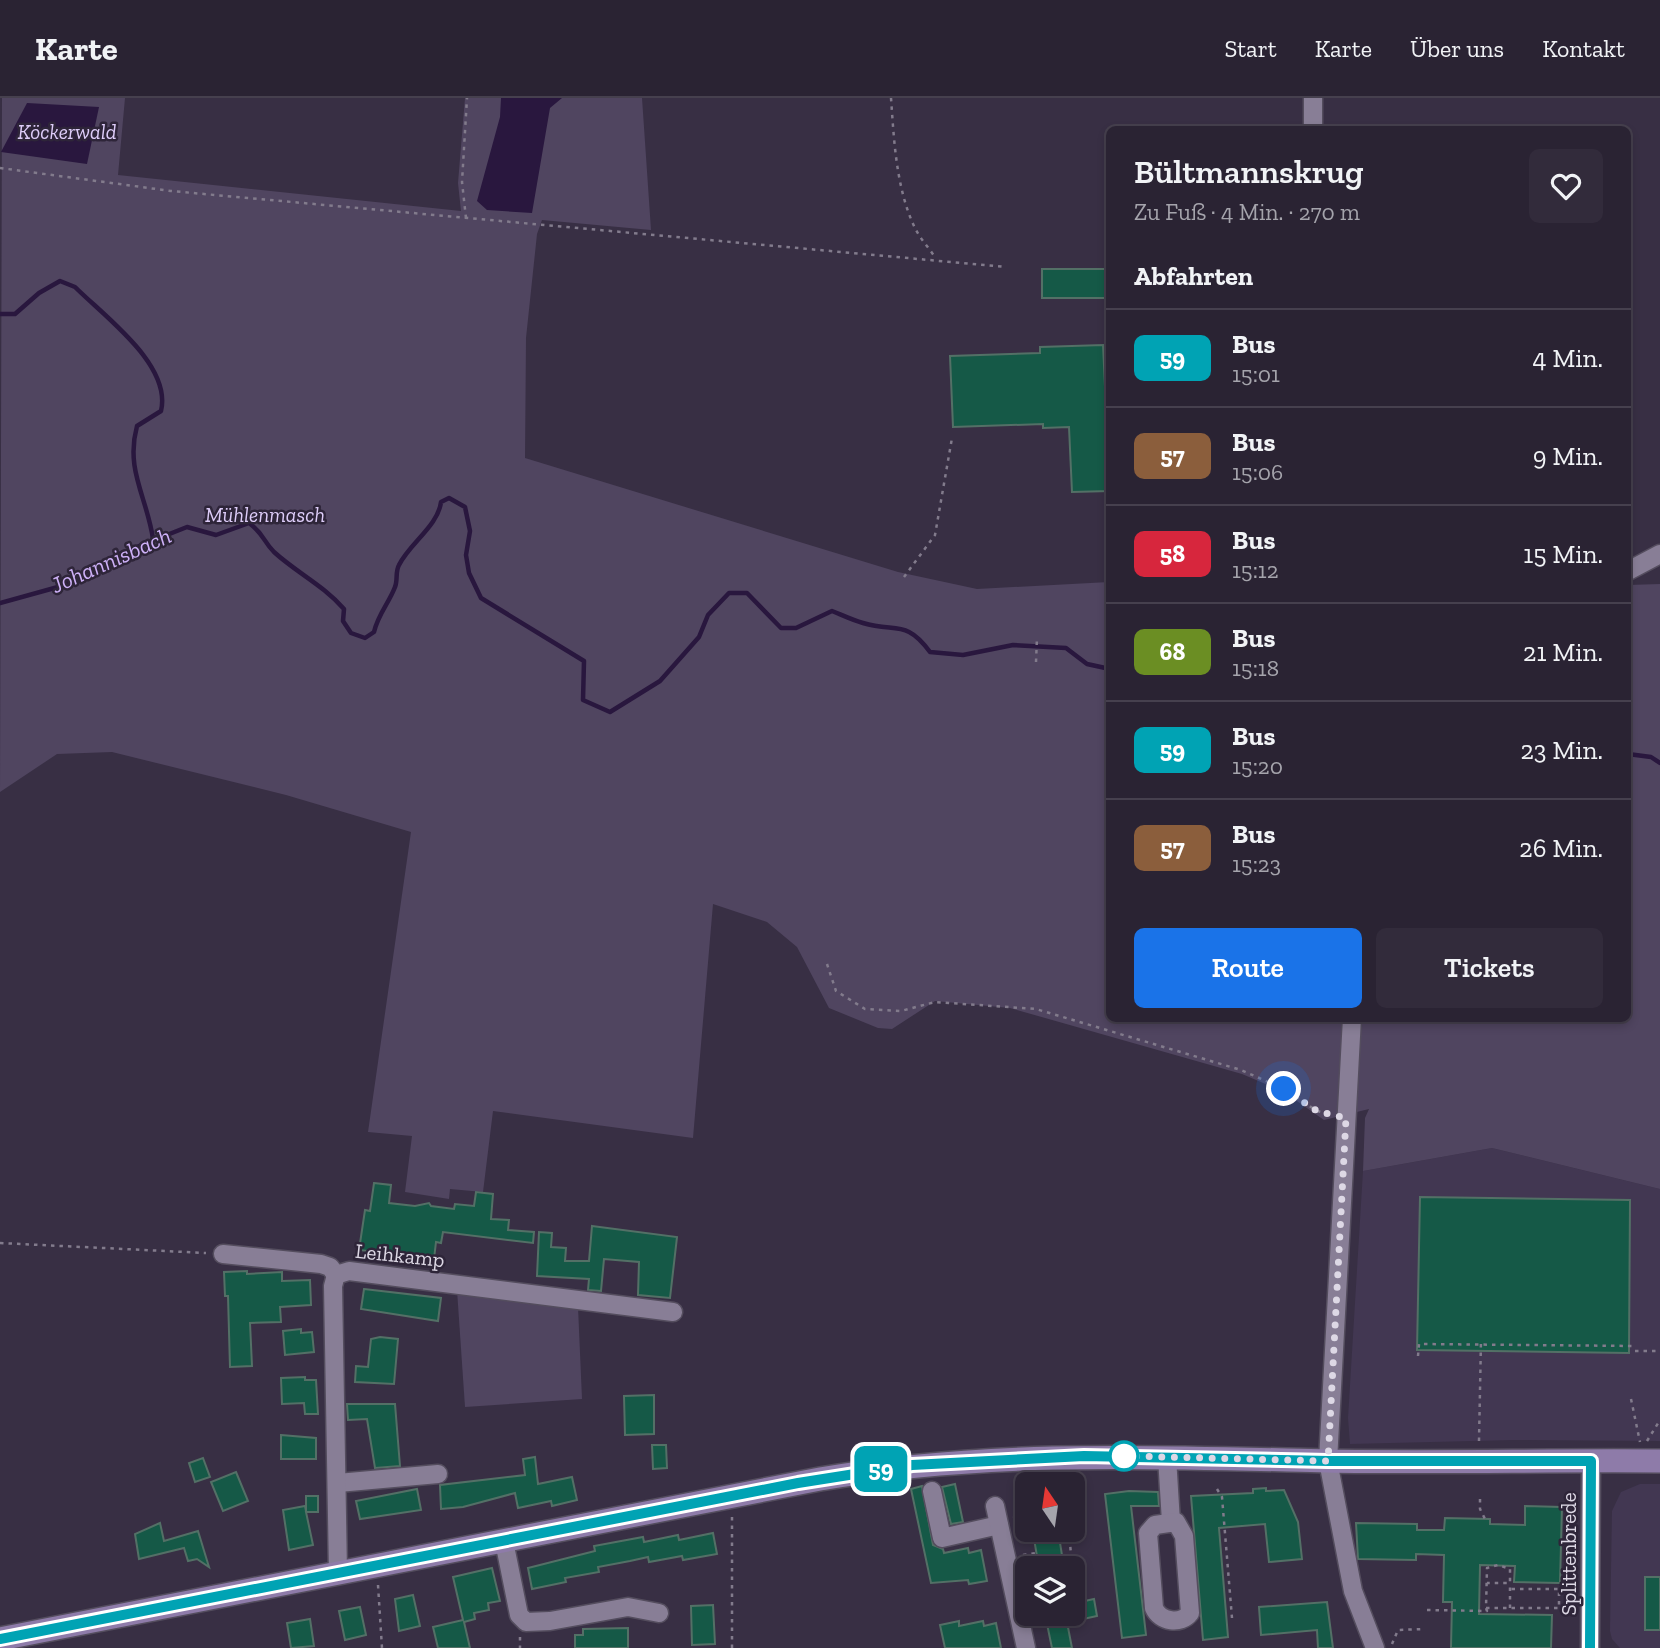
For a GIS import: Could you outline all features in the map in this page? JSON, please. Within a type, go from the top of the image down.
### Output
[{"type":"main road","points":[[0,1639],[732,1496],[912,1465],[1084,1456],[1328,1461],[1660,1461]]},
{"type":"street","points":[[1313,98],[1313,126]]},
{"type":"street","points":[[1631,569],[1660,554]]},
{"type":"street","points":[[1352,1022],[1328,1461],[1350,1580],[1374,1648]]},
{"type":"street","points":[[223,1254],[321,1264],[330,1267],[335,1275]]},
{"type":"street","name":"Leihkamp","points":[[338,1573],[333,1286],[335,1275],[349,1271],[673,1312]]},
{"type":"street","points":[[1167,1457],[1171,1522]]},
{"type":"street","name":"Splittenbrede","points":[[1590,1648],[1591,1461]]},
{"type":"street","points":[[338,1483],[438,1474]]},
{"type":"street","points":[[932,1491],[942,1538],[999,1525]]},
{"type":"street","points":[[995,1506],[1026,1648]]},
{"type":"street","points":[[1171,1522],[1176,1522],[1183,1531],[1190,1608],[1187,1617],[1164,1620],[1157,1616],[1154,1608],[1148,1533],[1155,1525],[1171,1522]]},
{"type":"street","points":[[500,1542],[506,1551],[519,1615],[526,1622],[550,1621],[628,1607],[659,1613]]},
{"type":"path","points":[[466,218],[461,182],[467,98]]},
{"type":"path","points":[[891,98],[895,149],[904,191],[914,226],[936,258]]},
{"type":"path","points":[[0,168],[171,191],[936,258],[1006,267]]},
{"type":"path","points":[[904,577],[935,536],[952,438]]},
{"type":"path","points":[[1036,662],[1037,637]]},
{"type":"path","points":[[828,964],[836,991],[865,1009],[901,1011],[935,1002],[1036,1009],[1241,1070],[1284,1089],[1317,1111],[1346,1118]]},
{"type":"path","points":[[0,1243],[223,1254]]},
{"type":"path","points":[[1418,1356],[1419,1344],[1459,1342],[1635,1346]]},
{"type":"path","points":[[1480,1342],[1480,1461]]},
{"type":"path","points":[[1635,1351],[1660,1351]]},
{"type":"path","points":[[1631,1399],[1641,1449],[1660,1420]]},
{"type":"path","points":[[1217,1489],[1222,1497],[1232,1618]]},
{"type":"path","points":[[732,1496],[732,1648]]},
{"type":"path","points":[[1480,1499],[1480,1509],[1485,1519]]},
{"type":"path","points":[[377,1565],[383,1648]]},
{"type":"path","points":[[1427,1611],[1487,1611],[1487,1569],[1498,1565],[1510,1569],[1510,1608]]},
{"type":"path","points":[[1487,1583],[1510,1583]]},
{"type":"path","points":[[1486,1608],[1559,1608],[1559,1589],[1510,1589]]},
{"type":"path","points":[[1391,1648],[1398,1630],[1425,1629]]},
{"type":"shaded area","points":[[501,98],[562,98],[550,108],[532,213],[487,210],[477,201],[500,117]]},
{"type":"shaded area","name":"Köckerwald","points":[[27,103],[99,107],[87,164],[1,152]]},
{"type":"shaded area","points":[[1492,1148],[1660,1189],[1660,1441],[1513,1440],[1350,1444],[1348,1418],[1363,1171]]},
{"type":"shaded area","points":[[1640,1484],[1660,1484],[1660,1648],[1620,1648],[1612,1639],[1610,1631],[1612,1511],[1621,1492]]},
{"type":"green space","name":"Mühlenmasch","points":[[2,98],[125,98],[118,175],[461,211],[458,183],[465,98],[642,98],[651,230],[542,220],[537,234],[526,338],[525,458],[898,572],[977,589],[1106,582],[1106,1022],[1631,1022],[1631,585],[1660,584],[1660,1189],[1492,1148],[1363,1171],[1365,1118],[1369,1109],[1324,1120],[1284,1092],[1242,1074],[1010,1008],[935,1001],[892,1029],[878,1028],[829,1008],[797,947],[767,922],[713,904],[693,1138],[493,1111],[483,1192],[450,1189],[449,1199],[405,1192],[412,1136],[368,1132],[411,832],[286,795],[112,752],[57,754],[0,792]]},
{"type":"green space","points":[[457,1290],[578,1307],[582,1399],[465,1407]]},
{"type":"building","points":[[1042,269],[1106,269],[1106,298],[1042,298]]},
{"type":"building","points":[[1103,345],[1106,491],[1072,492],[1069,427],[1043,428],[1043,424],[953,427],[950,356],[1040,353],[1040,347]]},
{"type":"building","points":[[374,1183],[391,1185],[389,1203],[415,1206],[429,1203],[431,1206],[454,1209],[455,1204],[474,1206],[476,1192],[493,1194],[491,1219],[509,1220],[508,1230],[534,1232],[533,1243],[443,1232],[441,1243],[436,1242],[434,1259],[359,1250],[365,1210],[370,1211]]},
{"type":"building","points":[[1420,1197],[1630,1200],[1629,1353],[1417,1350]]},
{"type":"building","points":[[592,1226],[677,1237],[670,1298],[638,1295],[639,1262],[604,1259],[601,1291],[588,1290],[589,1279],[537,1276],[539,1232],[552,1233],[551,1247],[566,1248],[565,1261],[589,1261]]},
{"type":"building","points":[[247,1271],[247,1274],[282,1272],[282,1281],[310,1280],[311,1305],[280,1307],[281,1322],[250,1323],[252,1366],[230,1367],[228,1296],[225,1296],[224,1272]]},
{"type":"building","points":[[364,1289],[441,1298],[438,1321],[361,1309]]},
{"type":"building","points":[[301,1329],[301,1333],[312,1332],[314,1352],[285,1355],[283,1331]]},
{"type":"building","points":[[371,1339],[398,1339],[394,1384],[355,1382],[356,1366],[368,1367]]},
{"type":"building","points":[[305,1377],[305,1380],[316,1380],[318,1414],[305,1414],[304,1403],[282,1404],[281,1378]]},
{"type":"building","points":[[654,1395],[654,1434],[625,1435],[624,1396]]},
{"type":"building","points":[[347,1404],[395,1404],[400,1466],[375,1468],[367,1419],[348,1420]]},
{"type":"building","points":[[281,1435],[316,1438],[316,1459],[281,1459]]},
{"type":"building","points":[[652,1445],[666,1445],[667,1468],[653,1469]]},
{"type":"building","points":[[535,1457],[538,1484],[572,1477],[577,1500],[552,1506],[551,1501],[518,1508],[515,1493],[463,1507],[441,1509],[440,1485],[525,1475],[523,1459]]},
{"type":"building","points":[[203,1458],[210,1477],[195,1482],[189,1463]]},
{"type":"building","points":[[236,1472],[248,1501],[223,1511],[211,1482]]},
{"type":"building","points":[[955,1484],[963,1522],[951,1524],[942,1487]]},
{"type":"building","points":[[922,1486],[933,1545],[943,1549],[944,1553],[968,1548],[969,1553],[981,1550],[987,1581],[969,1584],[968,1580],[931,1583],[911,1489]]},
{"type":"building","points":[[1266,1488],[1266,1491],[1284,1490],[1298,1522],[1302,1559],[1269,1562],[1265,1524],[1219,1528],[1228,1637],[1203,1640],[1191,1496],[1253,1493],[1253,1489]]},
{"type":"building","points":[[417,1489],[421,1510],[360,1519],[356,1501]]},
{"type":"building","points":[[1158,1492],[1159,1506],[1131,1506],[1146,1635],[1122,1638],[1105,1494]]},
{"type":"building","points":[[306,1496],[318,1496],[318,1512],[306,1512],[313,1545],[289,1550],[283,1510],[305,1506],[306,1511]]},
{"type":"building","points":[[1525,1506],[1562,1507],[1560,1583],[1514,1582],[1515,1566],[1480,1565],[1479,1614],[1552,1615],[1551,1648],[1451,1648],[1452,1602],[1443,1602],[1444,1555],[1416,1554],[1416,1560],[1358,1559],[1356,1523],[1417,1524],[1417,1530],[1444,1530],[1445,1518],[1490,1519],[1490,1524],[1525,1525]]},
{"type":"building","points":[[160,1523],[164,1541],[198,1531],[209,1567],[197,1559],[188,1561],[184,1548],[139,1559],[135,1534]]},
{"type":"building","points":[[713,1533],[717,1554],[683,1560],[682,1556],[649,1562],[648,1557],[598,1567],[599,1572],[565,1578],[566,1582],[532,1589],[528,1568],[595,1551],[594,1546],[643,1537],[644,1542],[678,1535],[679,1540]]},
{"type":"building","points":[[1035,1542],[1060,1542],[1062,1556],[1037,1556]]},
{"type":"building","points":[[492,1568],[500,1601],[488,1603],[489,1610],[474,1613],[475,1619],[464,1622],[470,1648],[438,1648],[433,1627],[463,1620],[453,1577]]},
{"type":"building","points":[[1645,1577],[1660,1577],[1660,1630],[1645,1630]]},
{"type":"building","points":[[413,1595],[420,1626],[399,1631],[395,1599]]},
{"type":"building","points":[[1094,1599],[1097,1616],[1085,1619],[1085,1601]]},
{"type":"building","points":[[1327,1602],[1333,1648],[1318,1648],[1317,1630],[1261,1635],[1259,1607]]},
{"type":"building","points":[[713,1605],[715,1644],[692,1645],[691,1606]]},
{"type":"building","points":[[360,1607],[366,1635],[345,1640],[339,1611]]},
{"type":"building","points":[[310,1619],[314,1646],[291,1648],[287,1623]]},
{"type":"building","points":[[959,1621],[959,1626],[983,1621],[984,1626],[996,1623],[1001,1648],[945,1648],[940,1625]]},
{"type":"building","points":[[1047,1626],[1068,1626],[1072,1648],[1052,1648]]},
{"type":"building","points":[[628,1628],[628,1648],[575,1648],[575,1635],[583,1635],[583,1629]]},
{"type":"waterway","points":[[0,314],[15,314],[39,293],[60,281],[75,287],[118,327],[147,359],[162,394],[161,411],[137,426],[134,456],[135,470],[153,539]]},
{"type":"waterway","name":"Johannisbach","points":[[0,603],[58,587],[119,554],[187,527],[216,535],[249,523],[274,552],[344,609],[343,621],[351,633],[365,638],[374,632],[393,593],[399,565],[435,519],[441,502],[449,498],[465,507],[470,531],[466,555],[469,573],[481,598],[584,661],[583,700],[610,712],[660,681],[699,637],[708,615],[729,593],[747,593],[781,628],[796,628],[832,611],[874,626],[907,631],[930,652],[963,655],[1013,645],[1066,648],[1087,664],[1106,668]]},
{"type":"waterway","name":"Johannisbach","points":[[1631,754],[1651,757],[1660,763]]},
{"type":"bus line","name":"59","points":[[0,1639],[875,1469],[936,1463],[1084,1456],[1328,1461],[1591,1461],[1590,1648]]},
{"type":"route","points":[[1124,1456],[1328,1461],[1346,1118],[1317,1111],[1284,1089]]}]
